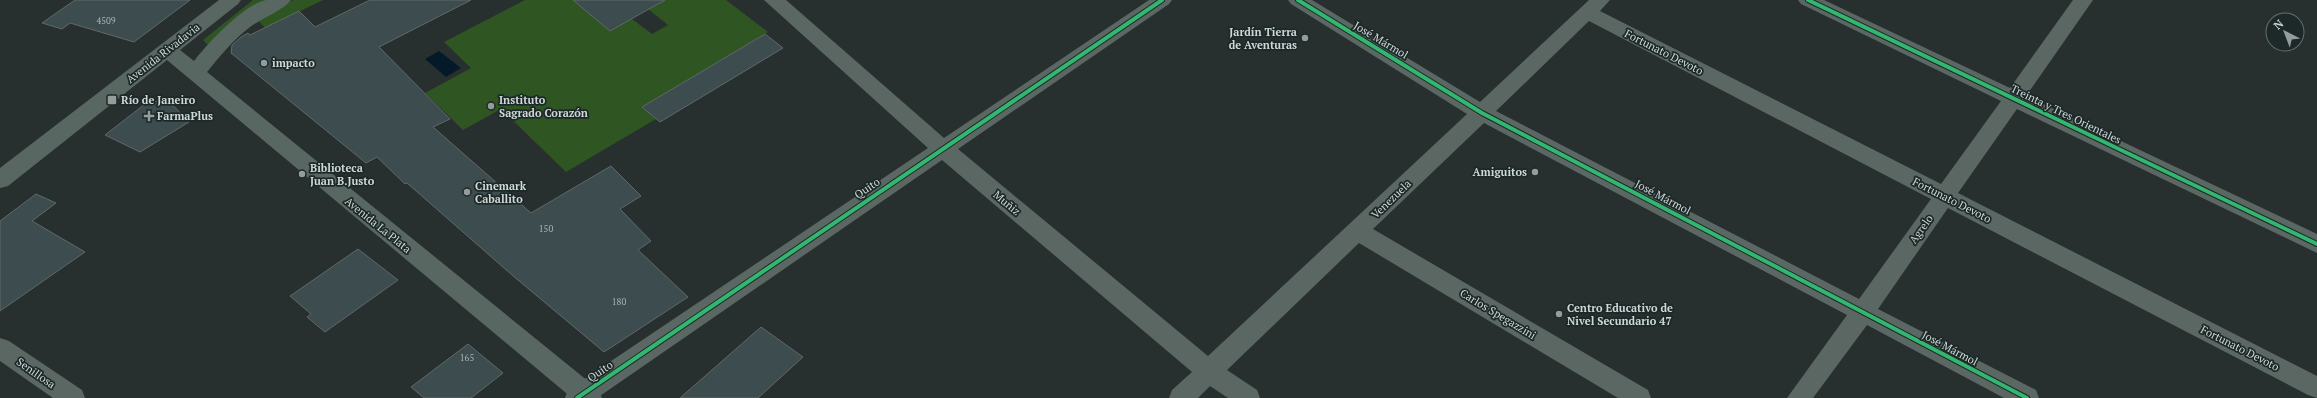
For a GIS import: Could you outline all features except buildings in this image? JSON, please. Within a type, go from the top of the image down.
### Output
[{"type":"main road","name":"Avenida Rivadavia","points":[[0,180],[231,0]]},
{"type":"main road","points":[[196,72],[227,34],[256,14],[281,0]]},
{"type":"main road","name":"Avenida La Plata","points":[[167,50],[196,72],[583,396]]},
{"type":"street","name":"Muñiz","points":[[774,0],[942,148],[1210,372],[1248,398]]},
{"type":"street","name":"Quito","points":[[583,396],[942,148],[1162,0]]},
{"type":"street","name":"José Mármol","points":[[1298,0],[1482,113],[2027,398]]},
{"type":"street","name":"Treinta y Tres Orientales","points":[[1808,0],[2317,244]]},
{"type":"street","name":"Agrelo","points":[[1799,398],[1863,312],[2083,0]]},
{"type":"street","name":"Venezuela","points":[[1181,398],[1593,6]]},
{"type":"street","name":"Fortunato Devoto","points":[[1593,6],[1945,196],[2317,388]]},
{"type":"street","name":"Carlos Spegazzini","points":[[1357,231],[1639,398]]},
{"type":"street","name":"Senillosa","points":[[0,348],[73,398]]},
{"type":"green space","points":[[253,0],[272,0],[209,46],[203,40]]},
{"type":"green space","points":[[293,0],[323,0],[265,28],[256,18]]},
{"type":"green space","points":[[525,0],[573,0],[632,19],[652,34],[668,25],[648,9],[665,0],[726,0],[768,32],[642,107],[656,119],[566,172],[501,109],[463,130],[425,93],[471,68],[444,42]]},
{"type":"water","points":[[439,51],[461,68],[446,77],[425,59]]},
{"type":"cycle path","points":[[577,398],[1162,0]]},
{"type":"cycle path","points":[[1298,0],[1482,113],[2027,398]]},
{"type":"cycle path","points":[[1808,0],[2317,244]]},
{"type":"place","name":"Jardín Tierra de Aventuras","points":[[1305,38]]},
{"type":"place","name":"impacto","points":[[264,63]]},
{"type":"place","name":"Río de Janeiro","points":[[112,100]]},
{"type":"place","name":"Instituto Sagrado Corazón","points":[[491,106]]},
{"type":"place","name":"FarmaPlus","points":[[149,116]]},
{"type":"place","name":"Amiguitos","points":[[1535,172]]},
{"type":"place","name":"Biblioteca Juan B.Justo","points":[[302,174]]},
{"type":"place","name":"Cinemark Caballito","points":[[467,192]]},
{"type":"place","name":"Centro Educativo de Nivel Secundario 47","points":[[1559,314]]}]
